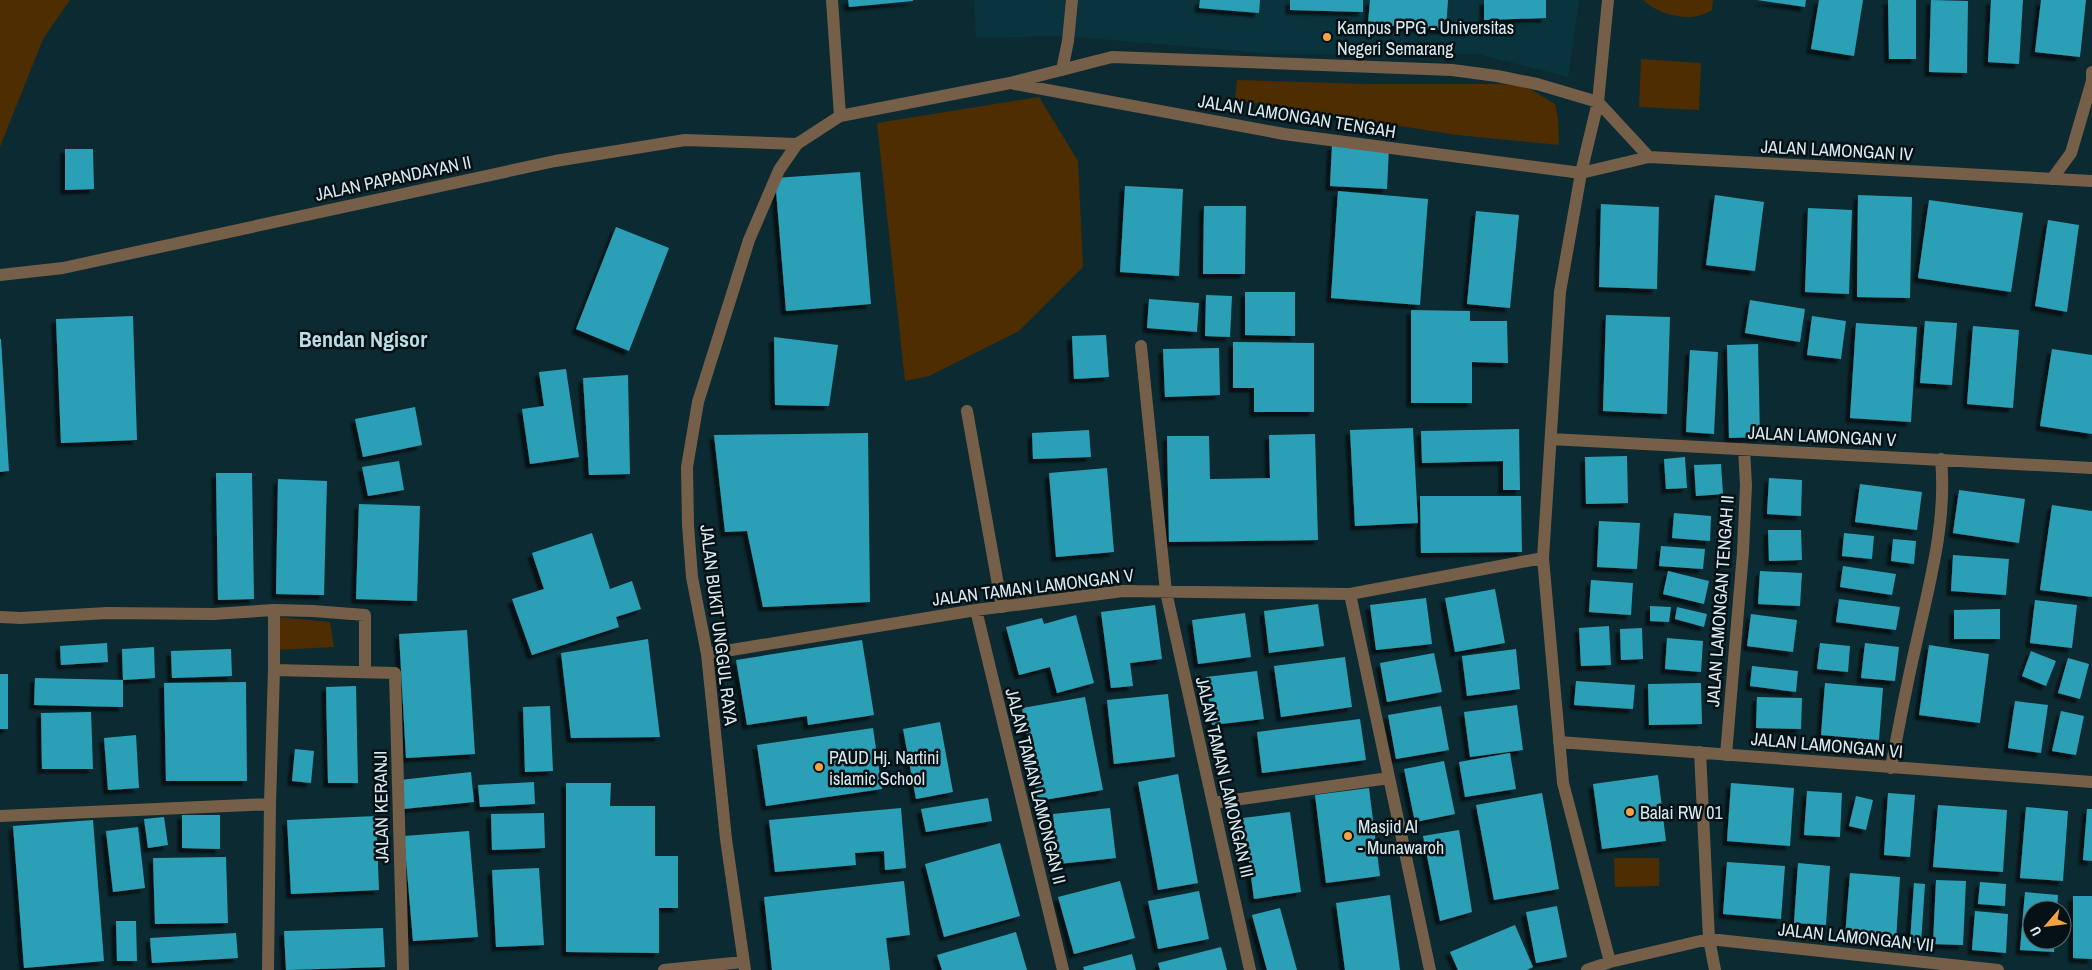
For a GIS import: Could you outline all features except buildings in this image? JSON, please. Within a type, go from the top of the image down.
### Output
[{"type":"street","points":[[832,0],[840,116]]},
{"type":"street","points":[[1062,70],[1068,41],[1072,0]]},
{"type":"street","points":[[1608,0],[1598,102],[1581,173],[1560,292],[1543,558],[1562,783],[1610,962]]},
{"type":"street","name":"JALAN LAMONGAN TENGAH","points":[[840,116],[1010,83],[1112,57],[1452,70],[1537,84],[1598,102]]},
{"type":"street","points":[[2052,179],[2071,152],[2092,81],[2092,72]]},
{"type":"street","name":"JALAN LAMONGAN TENGAH","points":[[1010,83],[1284,134],[1581,173]]},
{"type":"street","points":[[1598,102],[1648,157]]},
{"type":"street","name":"JALAN BUKIT UNGGUL RAYA","points":[[744,966],[725,830],[707,654],[692,577],[688,525],[687,467],[698,402],[748,240],[779,170],[797,144],[840,116]]},
{"type":"street","name":"JALAN PAPANDAYAN II","points":[[0,275],[64,268],[555,161],[685,140],[797,144]]},
{"type":"street","name":"JALAN LAMONGAN IV","points":[[1581,173],[1648,157],[2092,181]]},
{"type":"street","name":"JALAN TAMAN LAMONGAN III","points":[[1141,346],[1166,592],[1250,970]]},
{"type":"street","points":[[967,411],[1002,607]]},
{"type":"street","name":"JALAN LAMONGAN V","points":[[1551,439],[2092,468]]},
{"type":"street","name":"JALAN LAMONGAN TENGAH II","points":[[1726,755],[1743,552],[1746,485],[1744,449]]},
{"type":"street","points":[[1892,768],[1907,686],[1937,547],[1943,481],[1941,459]]},
{"type":"street","name":"JALAN TAMAN LAMONGAN V","points":[[707,654],[976,610],[1123,592],[1350,594],[1543,558]]},
{"type":"street","points":[[1350,594],[1430,970]]},
{"type":"street","points":[[268,970],[274,610]]},
{"type":"street","points":[[0,617],[21,618],[107,613],[214,614],[274,610],[365,615],[365,672]]},
{"type":"street","name":"JALAN TAMAN LAMONGAN II","points":[[976,610],[1063,970]]},
{"type":"street","name":"JALAN KERANJI","points":[[274,670],[395,674],[402,970]]},
{"type":"street","name":"JALAN LAMONGAN VI","points":[[1559,742],[2092,782]]},
{"type":"street","points":[[1700,752],[1710,939],[1716,970]]},
{"type":"street","points":[[1212,803],[1389,778]]},
{"type":"street","points":[[0,816],[270,804]]},
{"type":"street","name":"JALAN LAMONGAN VII","points":[[1587,970],[1610,962],[1710,939],[1998,970]]},
{"type":"street","points":[[664,970],[744,966]]},
{"type":"shaded area","points":[[0,0],[70,0],[43,39],[0,147]]},
{"type":"shaded area","name":"Kampus PPG - Universitas Negeri Semarang","points":[[974,0],[1579,0],[1568,77],[1478,54],[1275,54],[1066,36],[976,38]]},
{"type":"shaded area","points":[[1643,0],[1713,0],[1712,10],[1700,16],[1684,17],[1668,14],[1654,8]]},
{"type":"shaded area","points":[[1641,59],[1701,63],[1699,110],[1639,107]]},
{"type":"shaded area","points":[[1237,80],[1368,84],[1501,84],[1527,87],[1555,104],[1558,119],[1559,145],[1457,135],[1235,100]]},
{"type":"shaded area","points":[[1039,97],[1078,161],[1083,267],[1019,331],[929,376],[905,381],[877,123]]},
{"type":"shaded area","points":[[277,617],[330,622],[334,647],[275,650]]},
{"type":"shaded area","points":[[1614,858],[1659,858],[1659,886],[1615,887]]},
{"type":"place","name":"Kampus PPG - Universitas Negeri Semarang","points":[[1327,37]]},
{"type":"place","name":"PAUD Hj. Nartini islamic School","points":[[819,767]]},
{"type":"place","name":"Balai RW 01","points":[[1630,812]]},
{"type":"place","name":"Masjid Al - Munawaroh","points":[[1348,836]]},
{"type":"district","name":"Bendan Ngisor","points":[[363,339]]}]
